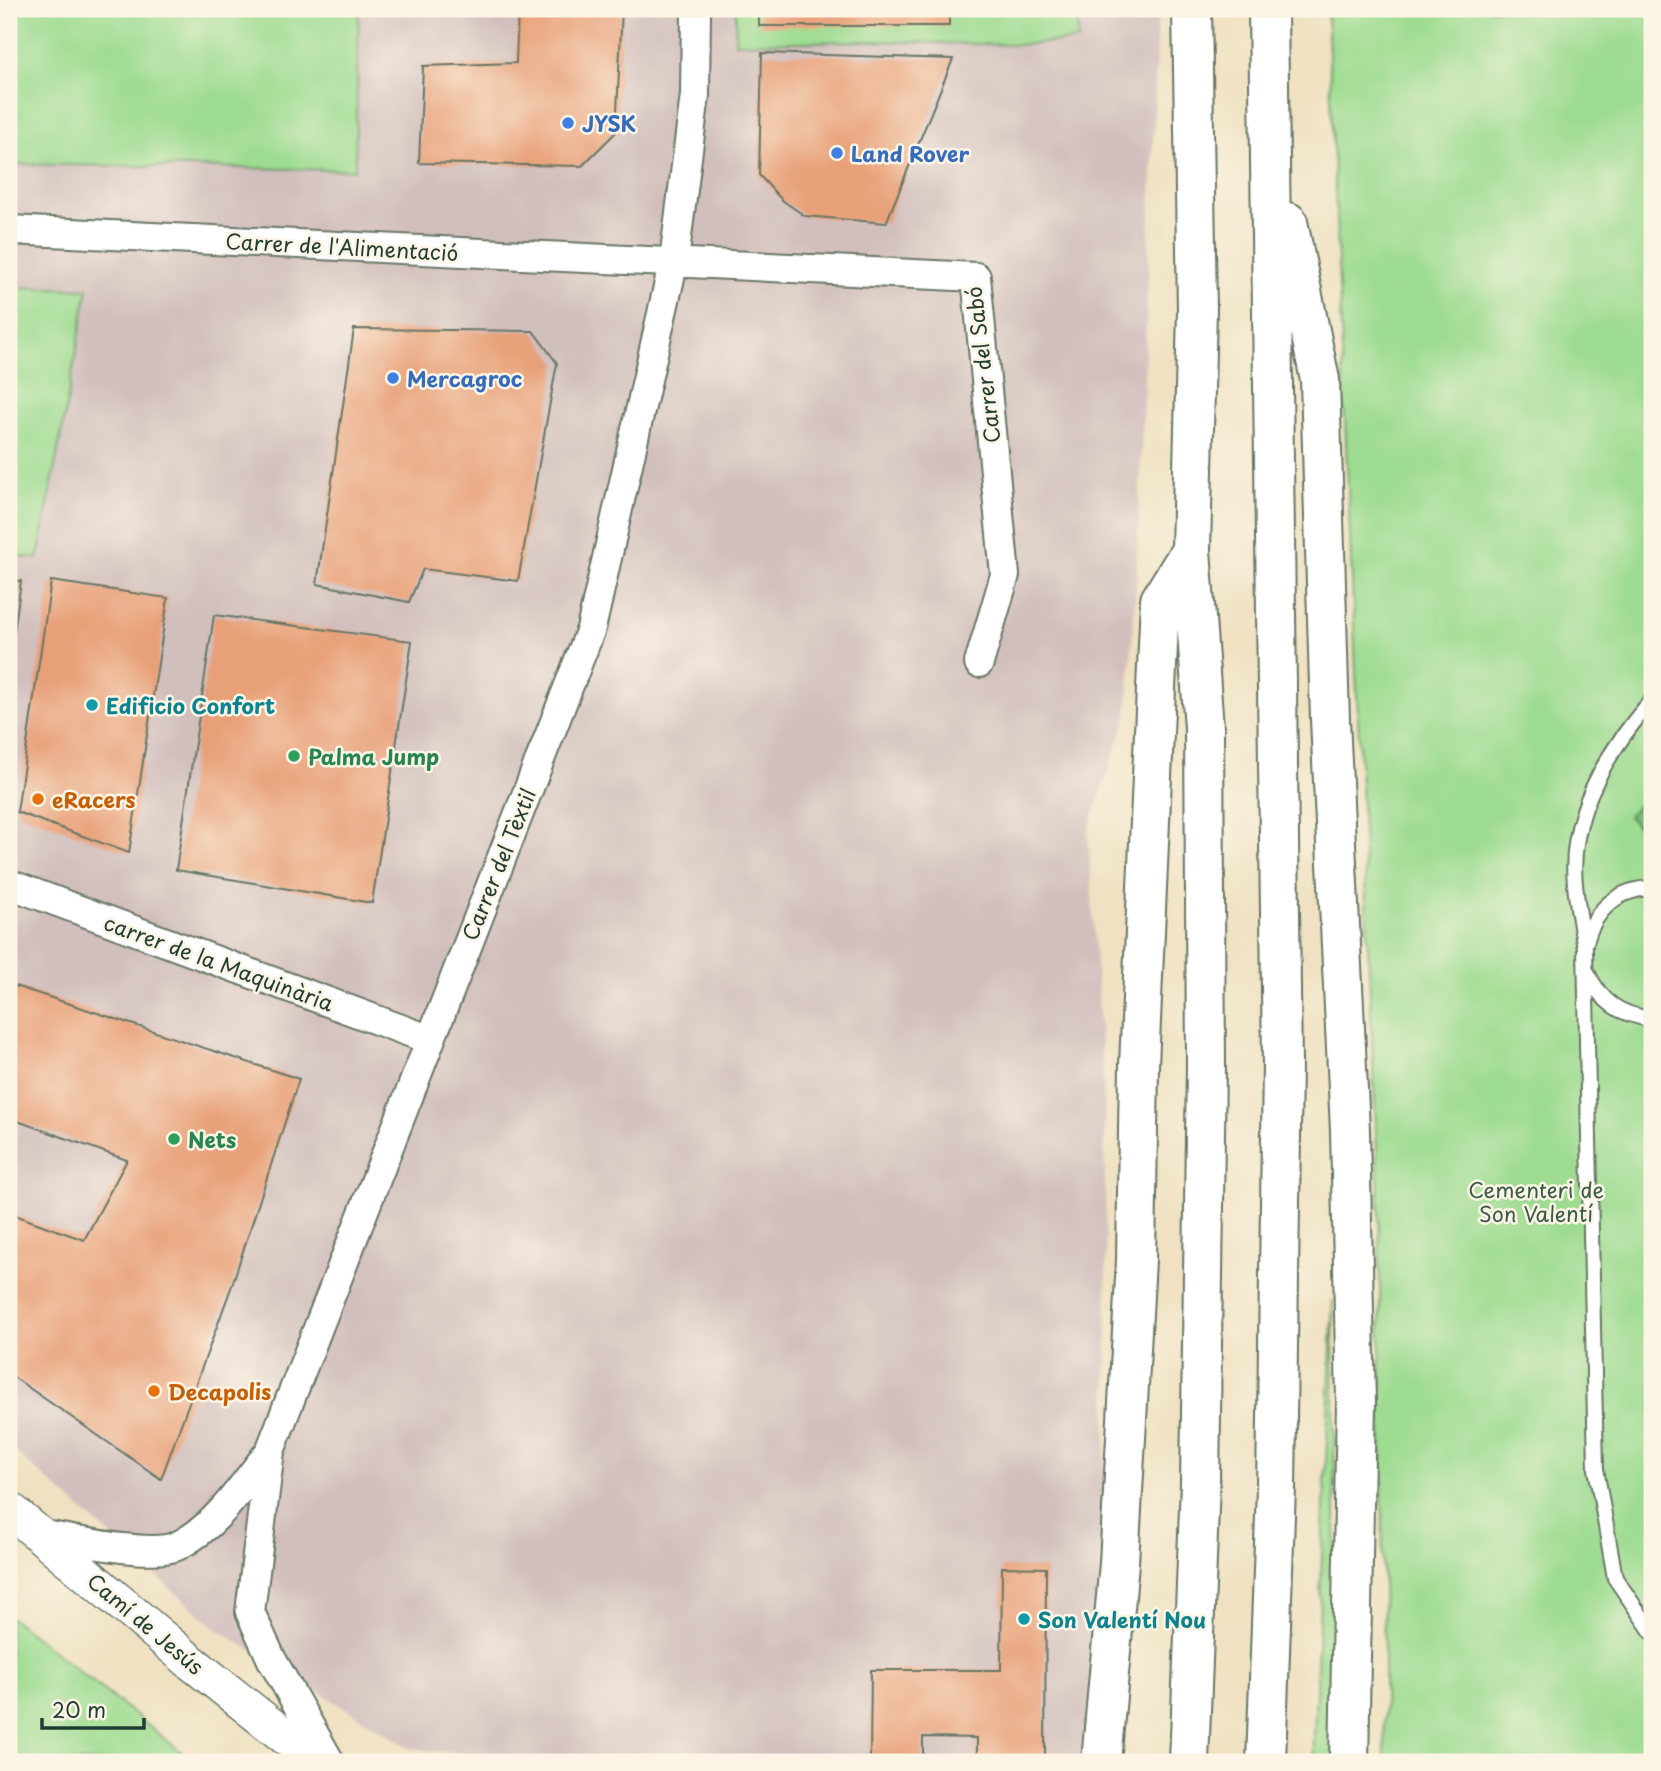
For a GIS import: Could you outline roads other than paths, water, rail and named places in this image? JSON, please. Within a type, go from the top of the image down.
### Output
[{"type":"highway","points":[[1189,1762],[1200,1507],[1206,1006],[1204,728],[1191,550],[1197,310],[1192,9]]},
{"type":"highway","points":[[1266,1762],[1276,1488],[1282,1076],[1268,9]]},
{"type":"highway","points":[[1269,128],[1320,380],[1330,720],[1350,1130],[1356,1403],[1349,1762]]},
{"type":"highway","points":[[1101,1762],[1119,1563],[1136,1261],[1140,1052],[1160,600],[1191,550]]},
{"type":"street","name":"Carrer del Tèxtil","points":[[270,1451],[428,1040],[591,629],[674,260],[695,95],[696,9]]},
{"type":"street","name":"Carrer de l'Alimentació","points":[[9,230],[674,260]]},
{"type":"street","name":"Carrer del Sabó","points":[[674,260],[976,277],[1005,575],[979,663]]},
{"type":"street","name":"carrer de la Maquinària","points":[[9,884],[428,1040]]},
{"type":"street","points":[[40,1534],[119,1549],[175,1548],[208,1525],[270,1451]]},
{"type":"street","points":[[270,1451],[250,1612],[272,1660],[330,1762]]},
{"type":"street","name":"Camí de Jesús","points":[[9,1509],[191,1662],[317,1762]]},
{"type":"lane","points":[[1652,700],[1598,773],[1578,832],[1574,882],[1587,970],[1596,990],[1612,1007],[1631,1017],[1652,1019]]},
{"type":"lane","points":[[1652,888],[1638,888],[1618,896],[1601,909],[1590,928],[1585,948],[1596,1469],[1615,1578],[1652,1632]]},
{"type":"place","name":"JYSK","points":[[568,123]]},
{"type":"place","name":"Land Rover","points":[[837,153]]},
{"type":"place","name":"Mercagroc","points":[[393,378]]},
{"type":"place","name":"Edificio Confort","points":[[92,705]]},
{"type":"place","name":"Palma Jump","points":[[294,756]]},
{"type":"place","name":"eRacers","points":[[38,799]]},
{"type":"place","name":"Nets","points":[[174,1139]]},
{"type":"place","name":"Decapolis","points":[[154,1391]]},
{"type":"place","name":"Son Valentí Nou","points":[[1024,1619]]},
{"type":"park label","name":"Cementeri de Son Valentí","points":[[1536,1201]]}]
